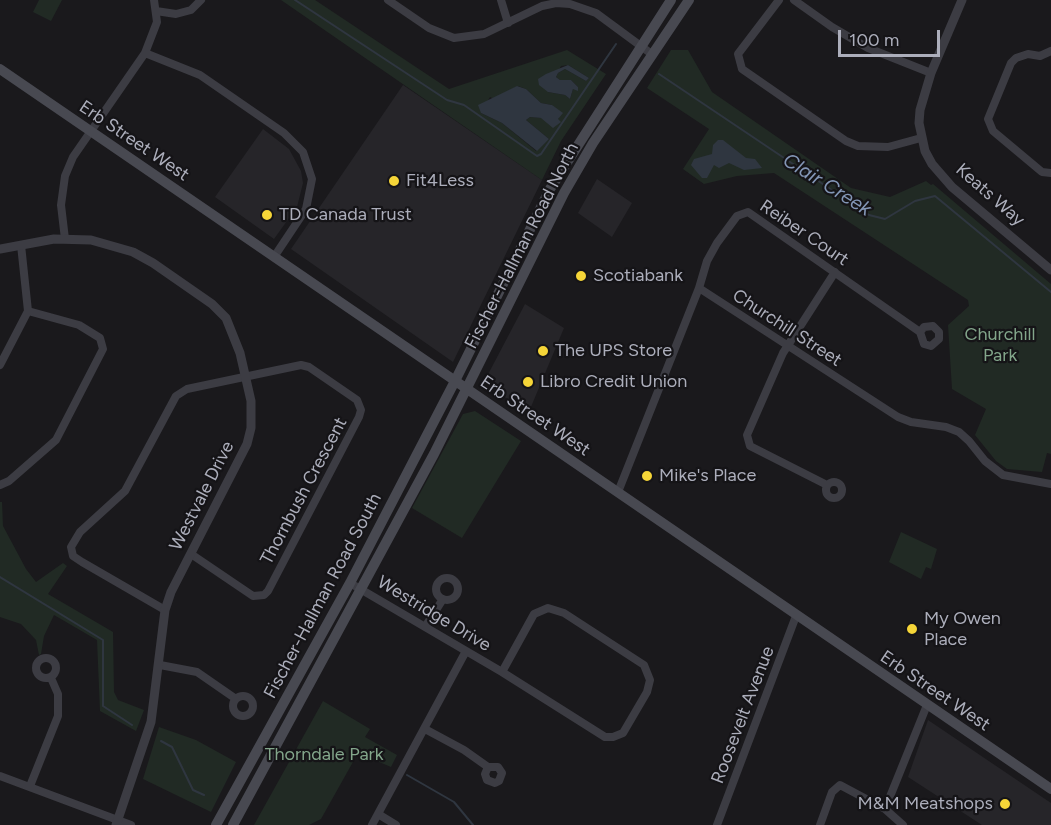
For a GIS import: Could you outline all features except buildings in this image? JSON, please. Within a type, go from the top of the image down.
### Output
[{"type":"main road","name":"Fischer-Hallman Road North","points":[[455,381],[550,189],[671,0]]},
{"type":"main road","name":"Fischer-Hallman Road North","points":[[468,390],[564,193],[593,143],[689,0]]},
{"type":"main road","name":"Erb Street West","points":[[0,69],[1051,789]]},
{"type":"main road","name":"Fischer-Hallman Road South","points":[[216,825],[350,583],[455,381]]},
{"type":"main road","name":"Fischer-Hallman Road South","points":[[233,825],[363,589],[468,390]]},
{"type":"street","points":[[65,239],[61,205],[63,183],[74,157],[145,53],[152,37],[156,11],[154,0]]},
{"type":"street","points":[[156,11],[180,13],[191,10],[201,0]]},
{"type":"street","points":[[388,0],[429,28],[454,38],[471,37],[556,3],[587,4],[653,55]]},
{"type":"street","points":[[501,0],[508,23]]},
{"type":"street","points":[[779,0],[738,54],[742,69],[846,141],[858,146],[888,147],[921,138]]},
{"type":"street","points":[[794,0],[832,27],[868,48],[931,73]]},
{"type":"street","name":"Keats Way","points":[[962,0],[931,73],[920,110],[921,138],[932,164],[952,187],[1051,270]]},
{"type":"street","points":[[1051,51],[1040,56],[1028,54],[1016,57],[1006,73],[988,119],[993,131],[1042,172],[1051,173]]},
{"type":"street","points":[[145,53],[200,75],[284,133],[303,152],[312,179],[306,209],[274,257]]},
{"type":"street","name":"Reiber Court","points":[[699,288],[707,261],[717,243],[737,216],[748,212],[920,332]]},
{"type":"street","name":"Westvale Drive","points":[[0,249],[65,239],[101,242],[133,252],[212,304],[226,318],[234,333],[245,377],[252,413],[247,444],[171,592],[165,610],[160,665],[151,722],[117,822]]},
{"type":"street","points":[[0,365],[28,311],[21,245]]},
{"type":"street","points":[[827,485],[750,446],[747,442],[747,435],[787,346],[835,272]]},
{"type":"street","points":[[618,492],[699,288]]},
{"type":"street","name":"Churchill Street","points":[[699,288],[898,417],[959,432],[999,473],[1051,484]]},
{"type":"street","points":[[0,485],[9,481],[56,440],[103,350],[100,338],[87,330],[28,311]]},
{"type":"street","name":"Thornbush Crescent","points":[[190,554],[246,593],[253,596],[264,595],[359,417],[361,410],[357,400],[309,367],[291,366],[245,377]]},
{"type":"street","points":[[165,610],[76,558],[72,552],[73,542],[125,491],[176,396],[187,389],[245,377]]},
{"type":"street","name":"Westridge Drive","points":[[350,583],[502,672],[596,732],[614,737],[623,733],[647,692],[650,680],[644,665],[564,613],[548,608],[534,614],[502,672]]},
{"type":"street","points":[[425,627],[443,599]]},
{"type":"street","name":"Roosevelt Avenue","points":[[717,825],[796,616]]},
{"type":"street","points":[[372,825],[466,651]]},
{"type":"street","points":[[160,665],[197,672],[236,699]]},
{"type":"street","points":[[30,786],[58,717],[58,694],[51,678]]},
{"type":"street","points":[[885,809],[927,705]]},
{"type":"street","points":[[425,729],[464,750],[488,767]]},
{"type":"street","points":[[0,776],[117,822],[131,825]]},
{"type":"street","points":[[820,825],[832,792],[840,785],[885,809],[903,825]]},
{"type":"street","points":[[378,814],[396,825]]},
{"type":"shaded area","points":[[568,65],[589,78],[586,81],[565,69],[558,73],[556,77],[560,80],[571,80],[578,87],[578,91],[573,89],[570,99],[565,95],[548,92],[539,85],[538,79]]},
{"type":"shaded area","points":[[403,85],[542,180],[453,362],[291,249]]},
{"type":"shaded area","points":[[517,86],[526,89],[541,103],[552,105],[563,113],[558,119],[561,122],[553,128],[541,118],[530,117],[526,120],[549,139],[537,151],[502,123],[481,113],[478,105]]},
{"type":"shaded area","points":[[263,129],[289,149],[301,171],[303,183],[297,207],[274,239],[215,197]]},
{"type":"shaded area","points":[[718,140],[723,140],[746,158],[755,159],[762,168],[744,170],[729,163],[719,168],[714,165],[707,178],[702,178],[691,165],[694,159],[712,154],[713,145]]},
{"type":"shaded area","points":[[597,179],[632,203],[612,237],[578,213]]},
{"type":"shaded area","points":[[525,304],[564,328],[528,414],[484,382]]},
{"type":"shaded area","points":[[928,720],[1051,803],[1051,825],[982,825],[908,777]]},
{"type":"green space","points":[[39,0],[62,0],[51,21],[33,12]]},
{"type":"green space","points":[[281,0],[315,0],[449,89],[567,50],[606,74],[561,141],[542,180]],"holes":[[[568,65],[589,78],[586,81],[565,69],[558,73],[556,77],[560,80],[571,80],[578,87],[573,89],[570,99],[565,95],[548,92],[561,66]],[[518,86],[526,89],[541,103],[552,105],[559,117],[558,119],[530,117],[526,120],[549,139],[536,151],[502,123],[481,113],[490,97],[494,99]]]},
{"type":"green space","name":"Churchill Park","points":[[671,50],[688,50],[712,92],[851,188],[890,197],[926,181],[933,184],[1051,284],[1051,454],[1047,453],[1042,472],[1007,469],[996,461],[975,435],[986,409],[952,389],[948,325],[969,306],[968,300],[774,173],[737,176],[704,184],[683,169],[709,129],[647,88]]},
{"type":"green space","points":[[475,411],[521,441],[462,538],[412,508],[463,414]]},
{"type":"green space","points":[[0,502],[2,502],[3,526],[26,569],[36,582],[63,563],[67,566],[48,594],[113,632],[114,692],[118,700],[144,710],[136,731],[100,711],[97,640],[54,615],[44,636],[39,655],[36,640],[21,624],[0,617]]},
{"type":"green space","points":[[901,532],[937,549],[931,569],[926,567],[921,579],[889,562]]},
{"type":"green space","name":"Thorndale Park","points":[[323,701],[370,729],[365,737],[397,755],[391,767],[358,753],[321,819],[309,825],[254,825]]},
{"type":"green space","points":[[159,727],[196,740],[236,762],[211,812],[143,779]]},
{"type":"waterway","name":"Clair Creek","points":[[295,0],[447,100],[464,105],[537,156],[541,154],[616,44]]},
{"type":"waterway","name":"Clair Creek","points":[[659,74],[869,215],[885,219],[915,201],[935,196],[1051,292]]},
{"type":"waterway","points":[[0,577],[103,640],[103,706],[132,725]]},
{"type":"waterway","points":[[161,741],[172,747],[193,790],[204,795]]},
{"type":"waterway","points":[[407,775],[454,802],[473,825]]},
{"type":"place","name":"Fit4Less","points":[[394,181]]},
{"type":"place","name":"TD Canada Trust","points":[[267,215]]},
{"type":"place","name":"Scotiabank","points":[[581,276]]},
{"type":"place","name":"The UPS Store","points":[[543,351]]},
{"type":"place","name":"Libro Credit Union","points":[[528,382]]},
{"type":"place","name":"Mike's Place","points":[[647,476]]},
{"type":"place","name":"My Owen Place","points":[[912,629]]},
{"type":"place","name":"M&M Meatshops","points":[[1005,804]]}]
